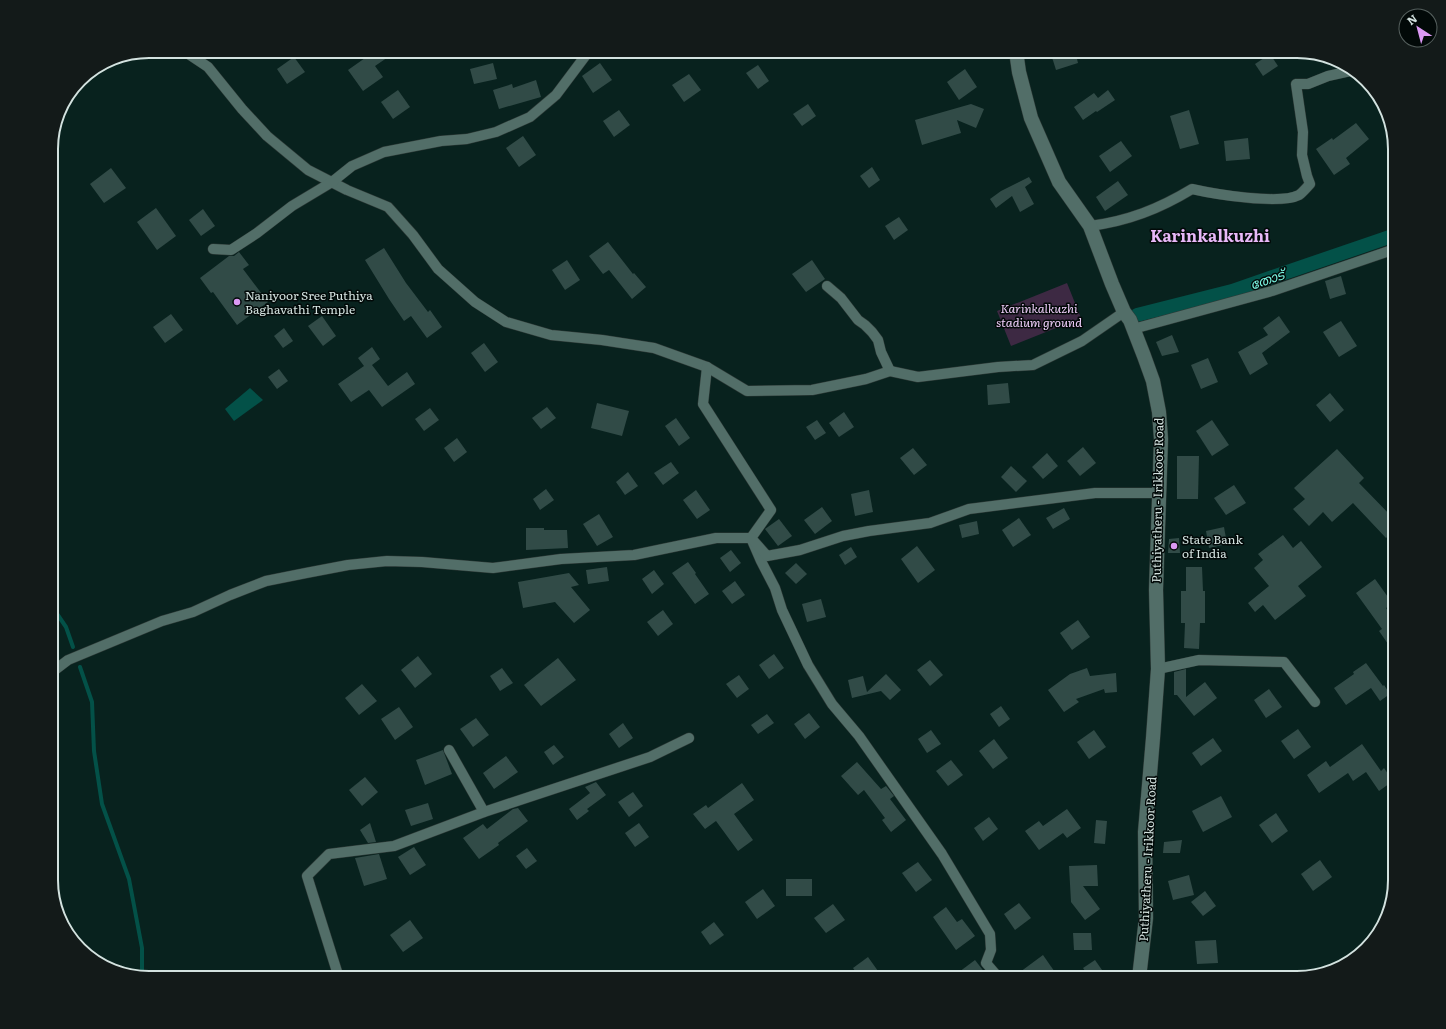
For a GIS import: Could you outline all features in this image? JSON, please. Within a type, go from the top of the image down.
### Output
[{"type":"main road","name":"Puthiyatheru - Irikkoor Road","points":[[1017,58],[1018,72],[1031,118],[1060,182],[1090,226],[1124,312],[1134,329],[1153,381],[1159,412],[1160,439],[1156,590],[1158,669],[1145,832],[1146,918],[1141,971]]},
{"type":"street","points":[[194,58],[208,67],[242,109],[267,136],[308,170],[347,190],[388,207],[413,235],[438,269],[475,302],[506,322],[551,335],[602,340],[654,348],[706,367],[747,391],[812,390],[866,379],[890,371],[918,376],[998,367],[1033,365],[1082,341],[1124,312]]},
{"type":"street","points":[[213,250],[231,250],[257,233],[292,206],[332,182],[352,166],[384,152],[441,141],[467,139],[496,132],[530,117],[556,95],[584,58]]},
{"type":"street","points":[[1090,226],[1111,223],[1133,217],[1171,202],[1192,189],[1212,194],[1228,194],[1254,198],[1286,198],[1299,194],[1310,184],[1302,154],[1303,132],[1296,84],[1308,84],[1328,76],[1345,72]]},
{"type":"street","points":[[1134,329],[1272,291],[1388,251]]},
{"type":"street","points":[[827,286],[841,298],[858,320],[866,325],[878,340],[881,352],[890,371]]},
{"type":"street","points":[[706,367],[703,404],[771,510],[751,538]]},
{"type":"street","points":[[58,668],[68,660],[134,632],[162,621],[193,612],[266,581],[348,565],[387,561],[422,562],[492,568],[561,559],[634,555],[716,538],[751,538],[767,556],[800,550],[843,536],[930,523],[969,509],[1095,493],[1158,493]]},
{"type":"street","points":[[751,538],[761,561],[776,588],[782,610],[808,665],[832,704],[859,736],[938,848],[990,934],[991,950],[986,963],[993,971]]},
{"type":"street","points":[[1158,669],[1199,660],[1284,662],[1315,702]]},
{"type":"street","points":[[337,971],[306,876],[329,854],[394,846],[484,812],[650,757],[689,738]]},
{"type":"street","points":[[449,750],[484,812]]},
{"type":"green space","name":"Karinkalkuzhi stadium ground","points":[[1067,283],[1081,318],[1011,346],[997,311]]},
{"type":"shaded area","points":[[250,388],[263,400],[234,421],[225,409]]},
{"type":"building","points":[[295,58],[305,72],[287,84],[277,69]]},
{"type":"building","points":[[365,58],[387,58],[375,66],[383,77],[363,91],[348,70]]},
{"type":"building","points":[[1052,58],[1077,58],[1078,63],[1056,70]]},
{"type":"building","points":[[1264,58],[1273,58],[1278,66],[1263,76],[1255,64]]},
{"type":"building","points":[[493,63],[497,79],[474,84],[470,69]]},
{"type":"building","points":[[600,63],[612,80],[593,93],[582,76]]},
{"type":"building","points":[[758,65],[769,81],[758,89],[746,73]]},
{"type":"building","points":[[965,69],[977,87],[959,100],[947,82]]},
{"type":"building","points":[[689,74],[701,90],[684,102],[672,85]]},
{"type":"building","points":[[536,80],[541,97],[499,109],[493,90],[512,84],[513,88]]},
{"type":"building","points":[[398,90],[410,107],[393,119],[381,102]]},
{"type":"building","points":[[1108,90],[1115,100],[1083,120],[1074,107],[1094,93],[1098,98]]},
{"type":"building","points":[[808,104],[816,116],[802,126],[793,114]]},
{"type":"building","points":[[971,104],[984,109],[976,128],[957,120],[961,133],[922,145],[915,120]]},
{"type":"building","points":[[619,110],[630,125],[614,137],[603,121]]},
{"type":"building","points":[[1189,110],[1199,144],[1180,149],[1170,116]]},
{"type":"building","points":[[1356,123],[1369,139],[1346,158],[1350,164],[1334,175],[1316,149],[1332,138],[1333,140]]},
{"type":"building","points":[[523,136],[536,155],[519,167],[506,148]]},
{"type":"building","points":[[1248,138],[1250,159],[1226,161],[1224,141]]},
{"type":"building","points":[[1121,141],[1132,156],[1110,172],[1099,156]]},
{"type":"building","points":[[872,167],[880,180],[869,188],[860,176]]},
{"type":"building","points":[[111,168],[126,188],[104,203],[90,184]]},
{"type":"building","points":[[1029,177],[1032,182],[1025,187],[1034,204],[1020,212],[1012,196],[996,208],[990,199],[1001,191]]},
{"type":"building","points":[[1118,181],[1128,195],[1105,211],[1096,197]]},
{"type":"building","points":[[156,208],[176,236],[157,250],[137,222]]},
{"type":"building","points":[[203,209],[215,226],[201,236],[189,220]]},
{"type":"building","points":[[899,217],[908,230],[894,240],[885,226]]},
{"type":"building","points":[[608,242],[633,274],[634,273],[646,287],[632,299],[609,270],[603,274],[589,256]]},
{"type":"building","points":[[384,248],[406,283],[428,312],[430,310],[442,327],[427,338],[411,316],[404,321],[365,260]]},
{"type":"building","points":[[239,252],[249,265],[243,269],[268,302],[237,325],[213,292],[211,293],[200,278],[229,256],[234,256]]},
{"type":"building","points":[[567,260],[580,280],[565,290],[552,270]]},
{"type":"building","points":[[812,260],[825,279],[806,292],[792,274]]},
{"type":"building","points":[[1341,276],[1346,294],[1330,299],[1325,281]]},
{"type":"building","points":[[171,314],[183,330],[165,343],[153,327]]},
{"type":"building","points":[[322,316],[336,336],[323,346],[308,326]]},
{"type":"building","points":[[1279,316],[1290,332],[1262,353],[1268,364],[1250,375],[1238,352],[1268,335],[1263,328]]},
{"type":"building","points":[[1341,321],[1357,346],[1339,357],[1323,332]]},
{"type":"building","points":[[284,328],[293,341],[283,348],[274,336]]},
{"type":"building","points":[[1172,335],[1179,352],[1162,356],[1156,342]]},
{"type":"building","points":[[484,343],[498,362],[485,372],[471,353]]},
{"type":"building","points":[[372,347],[380,359],[372,365],[388,386],[407,372],[415,384],[382,407],[369,390],[351,402],[338,384],[364,366],[358,358]]},
{"type":"building","points":[[1208,358],[1218,382],[1201,389],[1191,365]]},
{"type":"building","points":[[279,369],[288,381],[277,389],[268,377]]},
{"type":"building","points":[[1008,383],[1010,403],[988,405],[987,385]]},
{"type":"building","points":[[1330,393],[1344,410],[1330,422],[1316,405]]},
{"type":"building","points":[[597,403],[629,411],[622,436],[591,428]]},
{"type":"building","points":[[547,407],[556,418],[541,429],[532,418]]},
{"type":"building","points":[[430,408],[439,420],[424,431],[415,419]]},
{"type":"building","points":[[844,412],[854,427],[839,437],[829,423]]},
{"type":"building","points":[[676,418],[690,438],[679,446],[665,426]]},
{"type":"building","points":[[817,420],[826,433],[815,440],[806,427]]},
{"type":"building","points":[[1212,420],[1229,445],[1212,456],[1196,431]]},
{"type":"building","points":[[457,438],[467,452],[454,462],[444,448]]},
{"type":"building","points":[[1083,447],[1096,463],[1080,476],[1067,461]]},
{"type":"building","points":[[913,448],[927,465],[914,475],[900,458]]},
{"type":"building","points":[[1337,449],[1364,478],[1359,483],[1388,513],[1388,536],[1386,538],[1353,503],[1332,522],[1323,512],[1309,526],[1293,509],[1305,499],[1294,488]]},
{"type":"building","points":[[1047,453],[1058,466],[1043,479],[1032,467]]},
{"type":"building","points":[[1177,456],[1199,456],[1198,499],[1177,499]]},
{"type":"building","points":[[671,462],[679,473],[663,485],[654,473]]},
{"type":"building","points":[[1011,466],[1027,481],[1016,492],[1001,477]]},
{"type":"building","points":[[628,472],[638,486],[625,495],[616,482]]},
{"type":"building","points":[[1234,485],[1246,503],[1226,515],[1214,498]]},
{"type":"building","points":[[546,489],[554,500],[540,510],[533,499]]},
{"type":"building","points":[[696,490],[710,510],[697,519],[683,500]]},
{"type":"building","points":[[869,490],[873,512],[855,516],[851,494]]},
{"type":"building","points":[[822,507],[832,521],[815,534],[804,520]]},
{"type":"building","points":[[1064,508],[1070,519],[1053,529],[1046,518]]},
{"type":"building","points":[[599,514],[613,537],[597,546],[583,524]]},
{"type":"building","points":[[1019,518],[1031,535],[1013,547],[1002,530]]},
{"type":"building","points":[[779,519],[792,536],[778,546],[765,529]]},
{"type":"building","points":[[977,521],[979,534],[962,538],[959,525]]},
{"type":"building","points":[[1224,527],[1227,544],[1209,548],[1206,531]]},
{"type":"building","points":[[526,528],[567,530],[568,548],[526,550]]},
{"type":"building","points":[[1283,535],[1293,548],[1301,541],[1322,567],[1298,586],[1306,596],[1275,620],[1263,605],[1255,612],[1248,603],[1269,586],[1254,568],[1263,560],[1258,554]]},
{"type":"building","name":"State Bank of India","points":[[1179,538],[1180,553],[1168,553],[1169,539]]},
{"type":"building","points":[[917,546],[935,570],[918,583],[901,559]]},
{"type":"building","points":[[851,547],[857,557],[845,565],[839,555]]},
{"type":"building","points":[[731,550],[741,563],[730,572],[720,558]]},
{"type":"building","points":[[688,562],[709,594],[695,604],[672,573]]},
{"type":"building","points":[[796,563],[807,574],[796,584],[785,573]]},
{"type":"building","points":[[607,567],[609,581],[588,584],[586,570]]},
{"type":"building","points":[[1186,567],[1202,567],[1203,591],[1205,591],[1205,623],[1200,623],[1199,649],[1184,648],[1185,623],[1181,623],[1181,591],[1186,591]]},
{"type":"building","points":[[654,570],[664,584],[652,594],[642,579]]},
{"type":"building","points":[[569,573],[579,585],[571,587],[590,610],[574,623],[555,602],[523,608],[518,582]]},
{"type":"building","points":[[1375,579],[1388,597],[1388,607],[1386,608],[1388,611],[1388,644],[1379,631],[1382,629],[1356,593]]},
{"type":"building","points":[[735,581],[745,595],[732,604],[722,591]]},
{"type":"building","points":[[821,599],[826,617],[807,622],[802,604]]},
{"type":"building","points":[[663,610],[673,624],[658,636],[647,622]]},
{"type":"building","points":[[1078,620],[1090,637],[1072,650],[1060,633]]},
{"type":"building","points":[[774,654],[784,668],[769,679],[759,665]]},
{"type":"building","points":[[418,656],[432,674],[415,688],[401,670]]},
{"type":"building","points":[[558,658],[576,680],[541,706],[524,685]]},
{"type":"building","points":[[930,660],[943,675],[930,686],[917,670]]},
{"type":"building","points":[[1366,663],[1383,686],[1384,685],[1388,691],[1388,695],[1380,701],[1371,688],[1346,705],[1334,688],[1354,674],[1353,672]]},
{"type":"building","points":[[502,668],[513,683],[500,691],[490,676]]},
{"type":"building","points":[[1087,668],[1090,676],[1116,673],[1117,692],[1105,693],[1104,689],[1076,699],[1079,702],[1064,712],[1048,690],[1070,674]]},
{"type":"building","points":[[1186,669],[1186,697],[1205,682],[1217,698],[1194,716],[1177,695],[1174,695],[1174,672]]},
{"type":"building","points":[[886,674],[901,690],[890,700],[881,691],[852,698],[848,680],[863,676],[867,692]]},
{"type":"building","points":[[739,675],[749,689],[737,698],[726,684]]},
{"type":"building","points":[[362,684],[377,701],[359,715],[345,698]]},
{"type":"building","points":[[1269,689],[1282,707],[1266,718],[1254,700]]},
{"type":"building","points":[[1001,706],[1010,719],[999,727],[990,714]]},
{"type":"building","points":[[399,707],[413,727],[395,740],[381,719]]},
{"type":"building","points":[[809,713],[820,727],[805,739],[794,724]]},
{"type":"building","points":[[767,714],[774,723],[758,734],[751,725]]},
{"type":"building","points":[[476,718],[489,735],[473,747],[460,729]]},
{"type":"building","points":[[623,723],[633,738],[619,748],[609,734]]},
{"type":"building","points":[[1298,729],[1311,747],[1294,759],[1281,741]]},
{"type":"building","points":[[931,730],[941,744],[927,753],[918,739]]},
{"type":"building","points":[[1094,730],[1106,747],[1089,759],[1077,742]]},
{"type":"building","points":[[1213,738],[1222,751],[1201,766],[1192,753]]},
{"type":"building","points":[[994,739],[1008,758],[993,769],[979,751]]},
{"type":"building","points":[[1362,744],[1381,771],[1384,768],[1388,774],[1388,785],[1379,791],[1366,772],[1353,781],[1348,773],[1319,793],[1307,775],[1326,761],[1330,767]]},
{"type":"building","points":[[554,745],[564,757],[553,765],[544,752]]},
{"type":"building","points":[[443,750],[452,774],[425,785],[416,760]]},
{"type":"building","points":[[506,756],[518,772],[494,789],[483,773]]},
{"type":"building","points":[[951,760],[963,775],[948,786],[936,771]]},
{"type":"building","points":[[857,762],[881,789],[886,786],[894,796],[890,799],[906,820],[891,832],[882,820],[885,818],[864,790],[858,795],[841,776]]},
{"type":"building","points":[[365,777],[378,792],[362,806],[349,790]]},
{"type":"building","points":[[596,782],[606,795],[587,809],[589,811],[577,820],[569,809],[590,793],[585,787]]},
{"type":"building","points":[[742,783],[754,800],[734,814],[753,840],[738,851],[716,821],[705,829],[693,814],[706,805],[708,808]]},
{"type":"building","points":[[633,792],[643,806],[629,817],[618,802]]},
{"type":"building","points":[[1221,796],[1232,817],[1203,832],[1192,811]]},
{"type":"building","points":[[428,803],[433,819],[411,826],[405,810]]},
{"type":"building","points":[[518,808],[528,821],[479,859],[463,838],[483,824],[487,829],[513,809]]},
{"type":"building","points":[[1067,809],[1081,828],[1067,838],[1063,833],[1039,850],[1025,831],[1039,821],[1043,826]]},
{"type":"building","points":[[1276,813],[1288,831],[1272,843],[1259,825]]},
{"type":"building","points":[[989,817],[998,829],[983,841],[974,828]]},
{"type":"building","points":[[1096,820],[1107,821],[1105,844],[1094,843]]},
{"type":"building","points":[[370,823],[376,842],[368,843],[360,830]]},
{"type":"building","points":[[639,823],[649,837],[635,847],[625,833]]},
{"type":"building","points":[[1182,840],[1180,853],[1163,853],[1164,842]]},
{"type":"building","points":[[414,847],[426,865],[410,875],[398,857]]},
{"type":"building","points":[[527,848],[537,861],[526,869],[516,856]]},
{"type":"building","points":[[379,854],[387,879],[364,886],[355,858]]},
{"type":"building","points":[[1320,860],[1332,877],[1313,891],[1301,874]]},
{"type":"building","points":[[918,862],[932,880],[916,892],[902,873]]},
{"type":"building","points":[[1097,865],[1098,886],[1083,886],[1100,909],[1085,920],[1071,902],[1069,866]]},
{"type":"building","points":[[1189,875],[1194,895],[1173,900],[1168,881]]},
{"type":"building","points":[[786,879],[812,879],[812,896],[786,896]]},
{"type":"building","points":[[763,889],[775,906],[757,919],[745,902]]},
{"type":"building","points":[[1205,891],[1216,906],[1203,916],[1191,902]]},
{"type":"building","points":[[1019,903],[1031,918],[1015,930],[1004,914]]},
{"type":"building","points":[[833,904],[845,920],[826,933],[814,918]]},
{"type":"building","points":[[946,907],[957,922],[962,919],[975,936],[956,950],[933,917]]},
{"type":"building","points":[[410,920],[423,938],[403,952],[390,935]]},
{"type":"building","points":[[714,922],[724,935],[710,945],[701,932]]},
{"type":"building","points":[[1073,933],[1091,933],[1092,950],[1074,950]]},
{"type":"building","points":[[1216,940],[1218,963],[1197,964],[1195,941]]},
{"type":"building","points":[[1043,955],[1054,971],[1021,971]]},
{"type":"building","points":[[868,957],[878,971],[855,971],[853,968]]},
{"type":"building","points":[[975,960],[984,971],[960,971]]},
{"type":"building","points":[[1095,960],[1102,970],[1085,971],[1083,968]]},
{"type":"waterway","name":"തോട്","points":[[1137,315],[1232,291],[1388,237]]},
{"type":"waterway","points":[[58,615],[66,627],[73,647]]},
{"type":"waterway","points":[[80,667],[92,702],[94,751],[102,804],[129,879],[142,948],[142,970]]},
{"type":"place","name":"Naniyoor Sree Puthiya Baghavathi Temple","points":[[237,302]]},
{"type":"place","name":"State Bank of India","points":[[1174,546]]},
{"type":"district","name":"Karinkalkuzhi","points":[[1210,235]]}]
